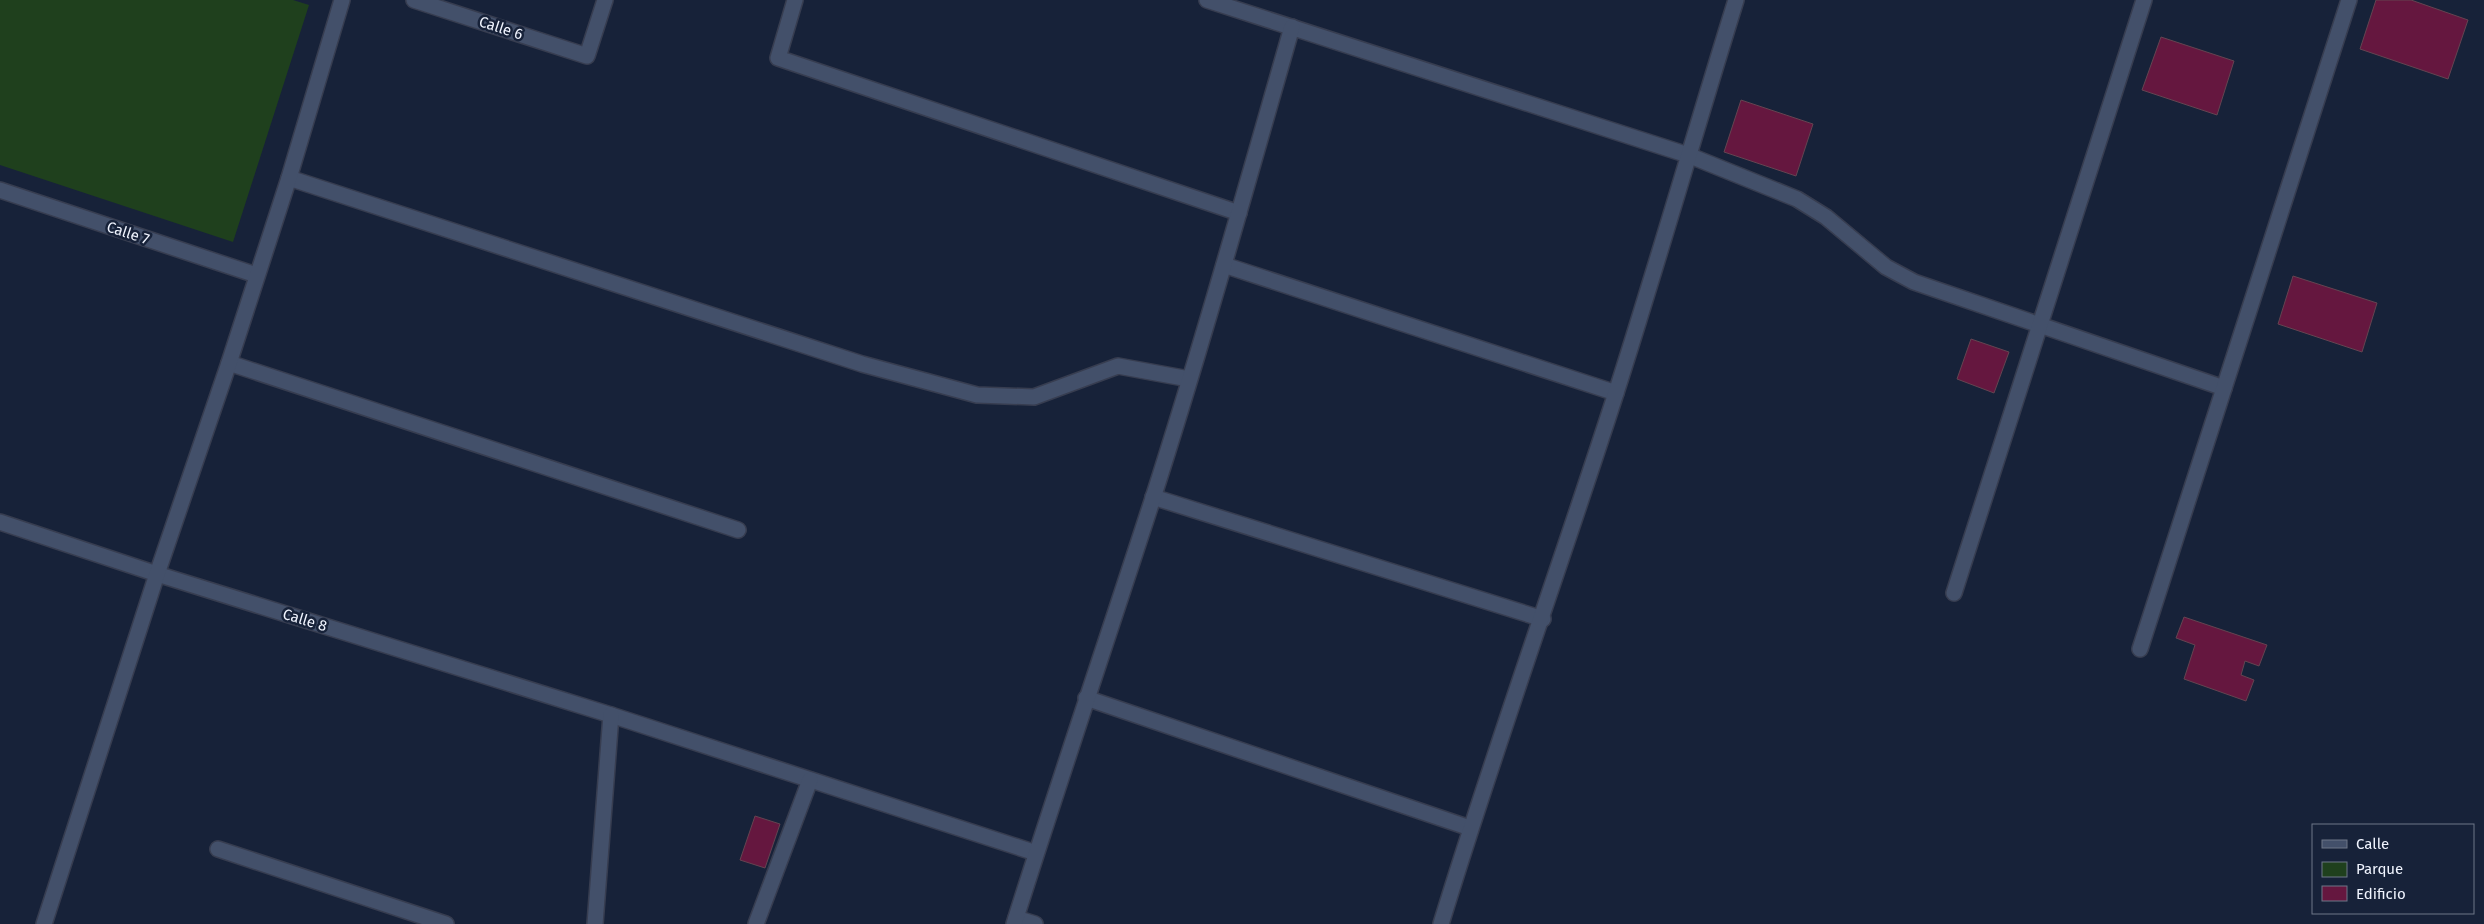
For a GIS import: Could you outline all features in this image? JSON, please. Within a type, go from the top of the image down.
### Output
[{"type":"street","points":[[44,924],[157,574],[229,363],[289,178],[342,0]]},
{"type":"street","name":"Calle 6","points":[[414,0],[587,56],[605,0]]},
{"type":"street","points":[[795,0],[778,58],[1239,213]]},
{"type":"street","points":[[1207,0],[1688,155],[1797,199],[1826,216],[1886,267],[1914,282],[2224,388]]},
{"type":"street","points":[[1441,924],[1470,828],[1543,619],[1616,393],[1736,0]]},
{"type":"street","points":[[1954,592],[2144,0]]},
{"type":"street","points":[[2140,649],[2349,0]]},
{"type":"street","points":[[1035,924],[1015,921],[1086,698],[1153,498],[1224,265],[1292,27]]},
{"type":"street","points":[[289,178],[862,364],[977,395],[1034,397],[1118,366],[1189,378]]},
{"type":"street","name":"Calle 7","points":[[0,190],[256,276]]},
{"type":"street","points":[[1224,265],[1616,393]]},
{"type":"street","points":[[229,363],[738,530]]},
{"type":"street","points":[[1153,498],[1543,619]]},
{"type":"street","name":"Calle 8","points":[[0,522],[157,574],[611,715],[1036,854]]},
{"type":"street","points":[[1086,698],[1470,828]]},
{"type":"street","points":[[594,924],[611,715]]},
{"type":"street","points":[[756,924],[810,780]]},
{"type":"street","points":[[218,849],[446,924]]},
{"type":"green space","points":[[0,0],[293,0],[309,5],[233,242],[0,165]]},
{"type":"building","points":[[2376,0],[2411,0],[2468,20],[2448,79],[2360,49]]},
{"type":"building","points":[[2161,37],[2234,61],[2217,115],[2142,90]]},
{"type":"building","points":[[1741,100],[1813,124],[1796,176],[1724,152]]},
{"type":"building","points":[[2293,276],[2377,303],[2362,352],[2278,324]]},
{"type":"building","points":[[1971,339],[2009,352],[1994,393],[1957,379]]},
{"type":"building","points":[[2184,617],[2267,645],[2259,666],[2245,661],[2241,675],[2254,680],[2246,701],[2184,679],[2195,645],[2176,638]]},
{"type":"building","points":[[755,816],[780,824],[765,868],[740,860]]}]
